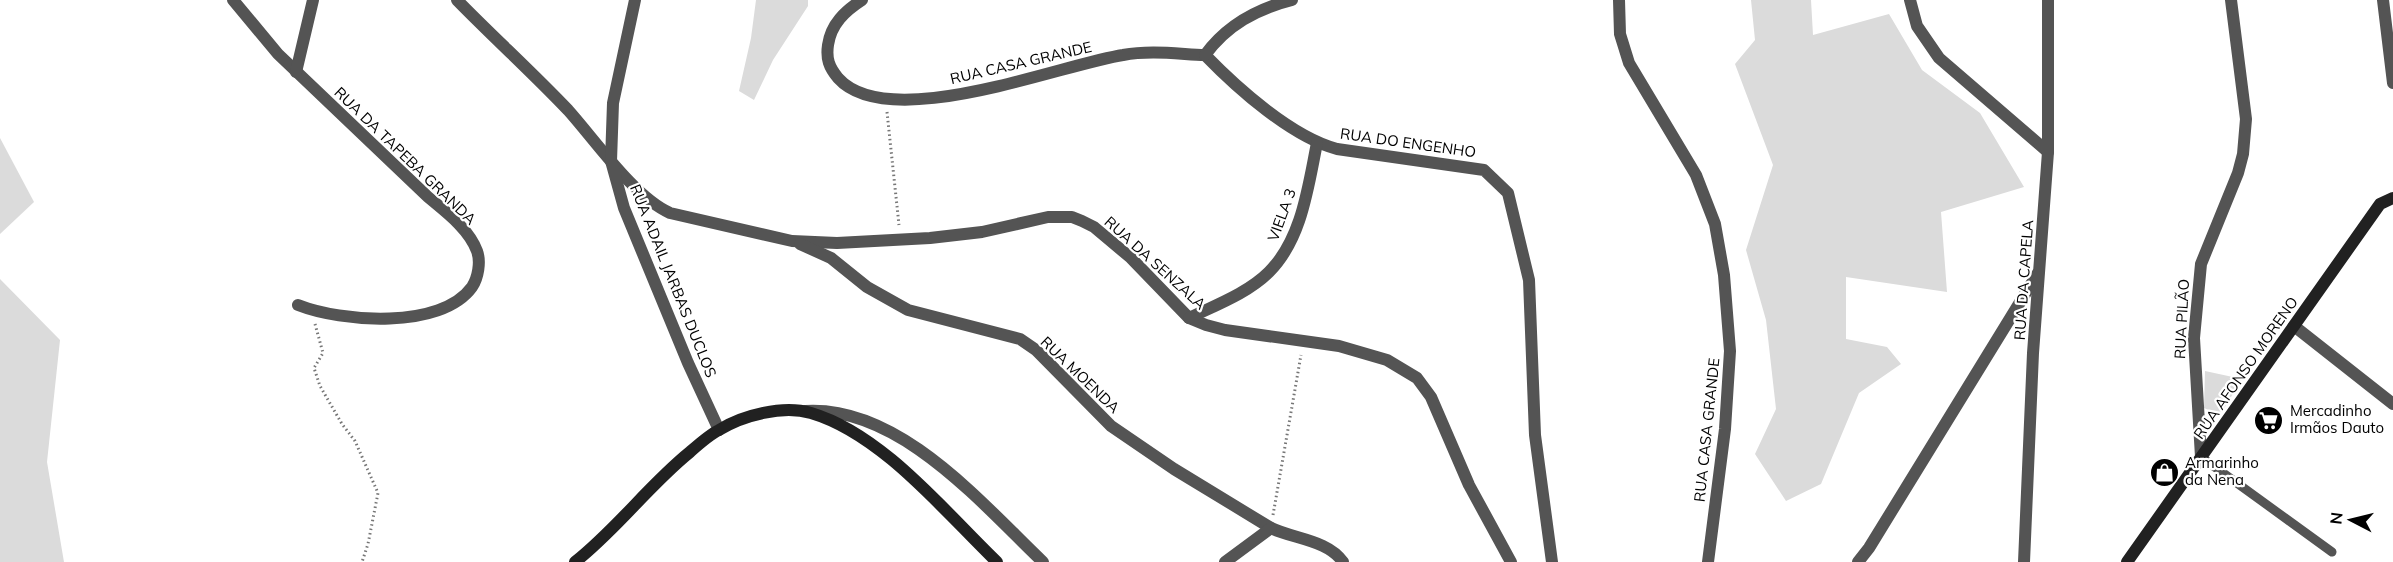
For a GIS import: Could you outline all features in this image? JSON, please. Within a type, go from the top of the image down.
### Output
[{"type":"main road","name":"RUA AFONSO MORENO","points":[[2127,562],[2380,204],[2393,198]]},
{"type":"main road","points":[[576,562],[594,548],[688,453],[719,429],[750,416],[787,410],[809,412],[845,428],[874,445],[997,562]]},
{"type":"street","name":"RUA DA TAPEBA GRANDA","points":[[233,0],[296,72],[454,219],[478,252],[478,271],[475,282],[467,294],[423,316],[401,319],[362,316],[310,310],[298,305]]},
{"type":"street","points":[[296,72],[313,0]]},
{"type":"street","name":"RUA DA SENZALA","points":[[457,0],[567,110],[611,161],[657,207],[670,213],[792,241],[837,243],[930,238],[982,232],[1048,217],[1072,217],[1094,227],[1131,258],[1189,318],[1225,330],[1339,346],[1386,360],[1417,378],[1431,397],[1469,485],[1511,562]]},
{"type":"street","points":[[471,14],[474,0]]},
{"type":"street","name":"RUA ADAIL JARBAS DUCLOS","points":[[635,0],[613,103],[611,161],[624,208],[688,363],[719,429]]},
{"type":"street","name":"RUA CASA GRANDE","points":[[862,0],[850,8],[837,22],[829,35],[826,58],[832,70],[844,84],[864,95],[886,100],[923,99],[955,94],[1125,54],[1205,56]]},
{"type":"street","points":[[1205,56],[1218,37],[1237,22],[1256,12],[1292,0]]},
{"type":"street","name":"RUA CASA GRANDE","points":[[1619,0],[1620,34],[1629,63],[1696,176],[1715,224],[1725,275],[1730,351],[1725,429],[1708,562]]},
{"type":"street","points":[[1910,0],[1917,26],[1939,58],[2048,152]]},
{"type":"street","name":"RUA DA CAPELA","points":[[2024,562],[2033,352],[2048,152],[2048,0]]},
{"type":"street","name":"RUA PILÃO","points":[[2201,457],[2194,348],[2198,286],[2201,264],[2238,173],[2243,154],[2246,119],[2231,0]]},
{"type":"street","points":[[2383,0],[2393,83]]},
{"type":"street","name":"RUA DO ENGENHO","points":[[1205,56],[1231,82],[1317,143],[1337,149],[1484,170],[1508,193],[1529,280],[1535,435],[1552,562]]},
{"type":"street","name":"VIELA 3","points":[[1189,318],[1251,286],[1269,272],[1289,246],[1306,196],[1317,143]]},
{"type":"street","name":"RUA MOENDA","points":[[792,241],[831,258],[867,288],[908,310],[1020,339],[1036,350],[1112,426],[1174,469],[1271,528],[1286,535],[1325,546],[1339,556],[1343,562]]},
{"type":"street","points":[[1858,562],[1869,548],[2039,271]]},
{"type":"street","points":[[2294,326],[2393,404]]},
{"type":"street","points":[[800,412],[823,410],[840,413],[880,427],[902,438],[933,460],[1042,562]]},
{"type":"street","points":[[1225,562],[1271,528]]},
{"type":"street","points":[[1868,562],[1869,548]]},
{"type":"lane","points":[[2201,457],[2332,552]]},
{"type":"path","points":[[886,100],[900,239]]},
{"type":"path","points":[[310,310],[323,353],[314,368],[320,386],[342,424],[355,441],[378,493],[362,562]]},
{"type":"path","points":[[1271,528],[1303,342]]},
{"type":"shaded area","points":[[756,0],[808,0],[808,6],[773,60],[754,100],[739,91],[751,38]]},
{"type":"shaded area","points":[[1751,0],[1811,0],[1813,35],[1889,14],[1922,70],[1980,113],[2024,187],[1941,212],[1947,292],[1846,277],[1846,339],[1887,347],[1901,364],[1859,393],[1821,484],[1786,501],[1755,454],[1776,409],[1766,320],[1746,250],[1773,165],[1735,64],[1755,40]]},
{"type":"shaded area","points":[[0,138],[34,202],[0,234]]},
{"type":"shaded area","points":[[0,279],[60,340],[47,462],[64,562],[0,562]]},
{"type":"shaded area","points":[[2205,371],[2242,379],[2220,415],[2204,408]]},
{"type":"place","name":"Mercadinho Irmãos Dauto","points":[[2269,420]]},
{"type":"place","name":"Armarinho da Nena","points":[[2164,472]]}]
